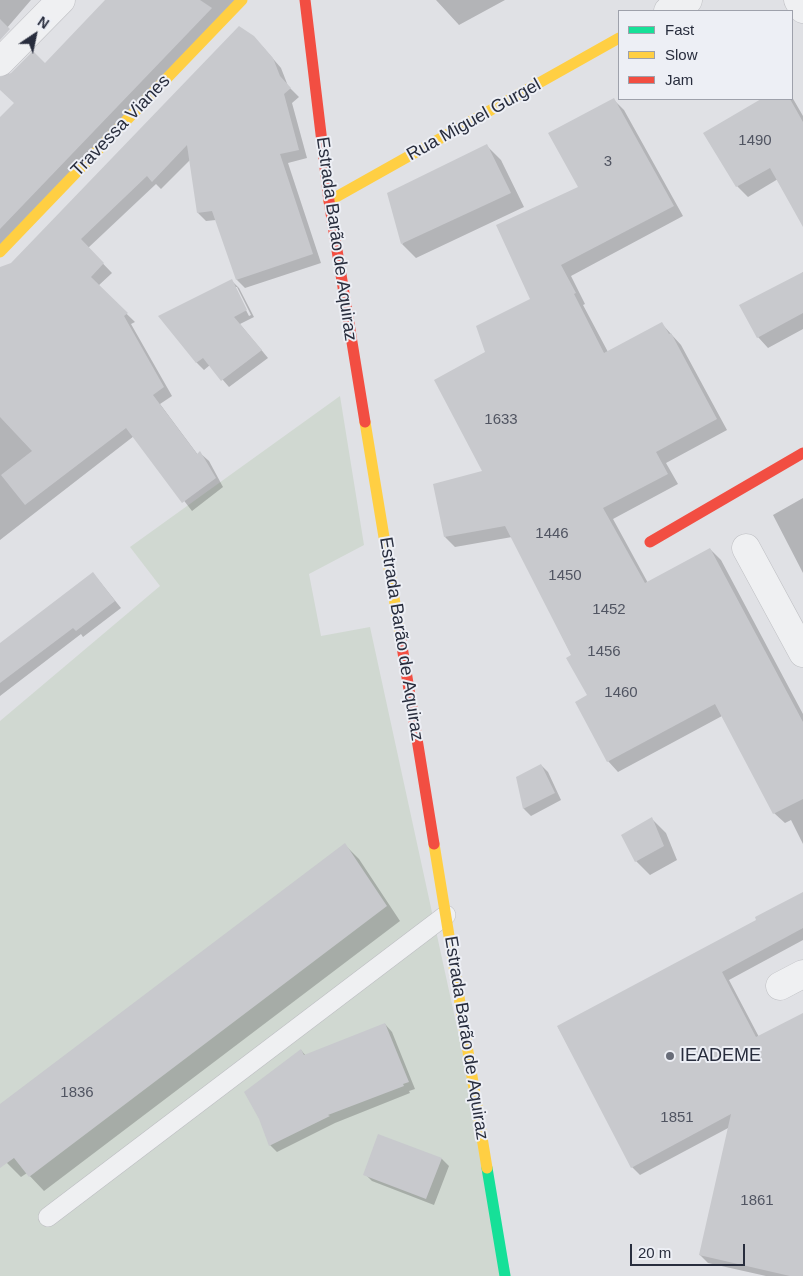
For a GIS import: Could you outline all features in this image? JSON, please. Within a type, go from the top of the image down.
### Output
[{"type":"street","points":[[0,62],[61,0]]},
{"type":"street","name":"Travessa Vianes","points":[[0,252],[242,0]]},
{"type":"street","name":"Estrada Barão de Aquiraz","points":[[305,0],[329,201],[505,1276]]},
{"type":"street","points":[[670,10],[688,0]]},
{"type":"street","points":[[798,0],[803,9]]},
{"type":"street","name":"Rua Miguel Gurgel","points":[[329,201],[618,39]]},
{"type":"street","points":[[650,542],[803,453]]},
{"type":"street","points":[[746,548],[803,653]]},
{"type":"lane","points":[[48,1217],[446,915]]},
{"type":"shaded area","points":[[340,396],[364,545],[309,574],[321,636],[370,627],[511,1276],[0,1276],[0,721],[160,586],[130,547]]},
{"type":"building","points":[[105,0],[200,0],[212,8],[0,229],[0,117],[14,103],[0,90],[0,77],[11,73],[33,51],[45,63]]},
{"type":"building","points":[[0,19],[10,29],[0,40]]},
{"type":"building","points":[[239,26],[254,36],[273,58],[280,76],[291,88],[284,94],[299,150],[280,154],[313,254],[236,280],[212,211],[197,213],[187,145],[152,182],[147,176],[81,239],[104,263],[91,277],[128,313],[124,316],[164,387],[153,395],[197,454],[200,451],[216,478],[182,503],[126,428],[25,505],[1,475],[32,451],[0,417],[0,267],[11,263]]},
{"type":"building","points":[[614,98],[674,206],[561,265],[604,353],[662,322],[669,334],[671,333],[717,419],[656,452],[668,474],[603,508],[645,583],[710,548],[803,722],[803,799],[773,814],[715,704],[607,762],[575,702],[587,695],[566,658],[571,655],[505,526],[444,537],[433,484],[482,471],[434,380],[485,352],[476,326],[530,299],[496,225],[578,187],[548,133]]},
{"type":"building","points":[[759,100],[791,100],[803,122],[803,227],[770,168],[736,187],[703,133]]},
{"type":"building","points":[[487,144],[511,193],[401,244],[387,193]]},
{"type":"building","points":[[803,272],[803,313],[757,338],[739,305]]},
{"type":"building","points":[[232,279],[247,310],[234,317],[262,350],[221,381],[203,358],[196,363],[158,316]]},
{"type":"building","points":[[93,572],[115,601],[76,631],[73,628],[0,683],[0,643]]},
{"type":"building","points":[[541,764],[555,793],[523,809],[516,777]]},
{"type":"building","points":[[652,817],[664,846],[635,862],[621,835]]},
{"type":"building","points":[[345,843],[387,906],[29,1177],[14,1158],[0,1168],[0,1104]]},
{"type":"building","points":[[803,892],[803,928],[722,972],[756,1037],[803,1013],[803,1276],[790,1276],[699,1255],[731,1114],[631,1168],[557,1026],[756,920],[755,917]]},
{"type":"building","points":[[385,1023],[409,1082],[403,1084],[404,1086],[328,1115],[330,1116],[269,1146],[259,1119],[244,1092],[301,1049],[304,1055]]},
{"type":"building","points":[[378,1134],[442,1158],[426,1199],[363,1175]]},
{"type":"traffic: fast","points":[[487,1168],[505,1276]]},
{"type":"traffic: slow","points":[[0,252],[242,0]]},
{"type":"traffic: slow","points":[[329,201],[618,39]]},
{"type":"traffic: slow","points":[[365,422],[400,634]]},
{"type":"traffic: slow","points":[[434,844],[487,1168]]},
{"type":"traffic: jam","points":[[305,0],[329,201],[365,422]]},
{"type":"traffic: jam","points":[[650,542],[803,453]]},
{"type":"traffic: jam","points":[[400,634],[434,844]]},
{"type":"place","name":"IEADEME","points":[[670,1056]]}]
